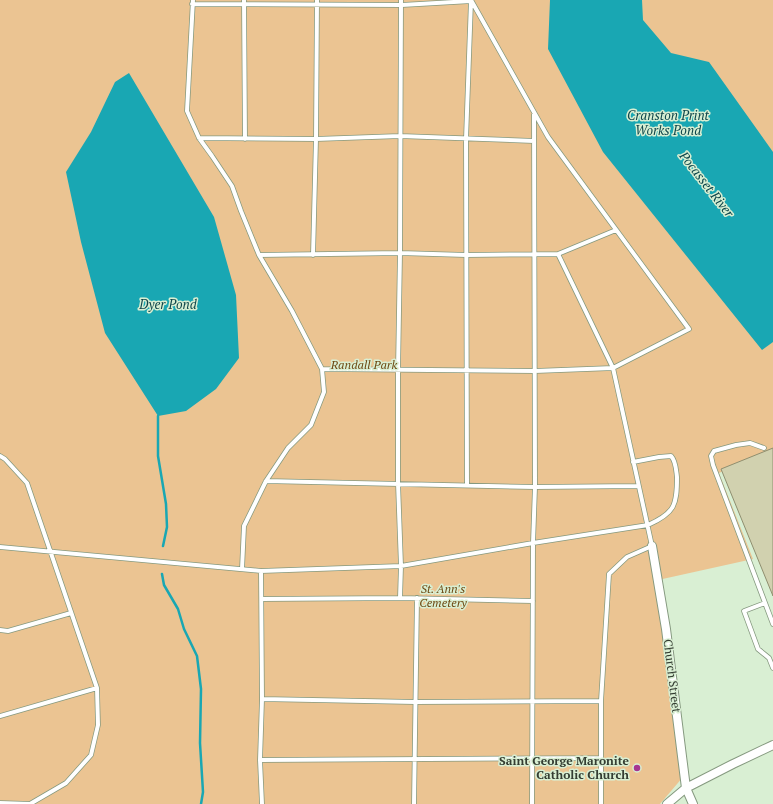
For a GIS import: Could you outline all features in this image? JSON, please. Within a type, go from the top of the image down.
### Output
[{"type":"street","name":"Church Street","points":[[652,546],[666,629],[686,788],[693,804]]},
{"type":"street","points":[[667,804],[686,788],[773,745]]},
{"type":"lane","points":[[242,569],[244,526],[266,482],[288,448],[310,425],[324,392],[322,369],[292,311],[259,255],[240,211],[232,186],[199,138],[187,112],[192,2],[402,2],[471,0]]},
{"type":"lane","points":[[322,369],[535,371],[613,368],[689,329],[548,137],[471,0]]},
{"type":"lane","points":[[467,485],[466,139],[471,0]]},
{"type":"lane","points":[[244,2],[245,139]]},
{"type":"lane","points":[[313,255],[317,2]]},
{"type":"lane","points":[[400,598],[401,566],[398,483],[398,370],[402,2]]},
{"type":"lane","points":[[532,804],[533,543],[535,487],[534,113]]},
{"type":"lane","points":[[199,138],[316,139],[400,136],[534,141]]},
{"type":"lane","points":[[259,255],[400,253],[466,255],[558,254],[616,230]]},
{"type":"lane","points":[[558,254],[613,368],[652,546],[627,557],[609,574],[601,701],[601,804]]},
{"type":"lane","points":[[764,448],[750,443],[736,445],[714,451],[711,456],[773,624]]},
{"type":"lane","points":[[0,456],[5,458],[27,483],[97,688],[98,725],[90,755],[66,783],[30,804],[0,803]]},
{"type":"lane","points":[[0,547],[261,571],[401,566],[648,525],[660,520],[670,512],[675,503],[677,493],[674,459],[671,456],[633,462]]},
{"type":"lane","points":[[266,482],[398,483],[535,487],[638,486]]},
{"type":"lane","points":[[261,571],[262,699],[260,760],[262,804]]},
{"type":"lane","points":[[262,599],[417,598],[533,601]]},
{"type":"lane","points":[[414,804],[417,598]]},
{"type":"lane","points":[[765,604],[744,611],[758,649],[769,658],[773,668]]},
{"type":"lane","points":[[0,630],[8,631],[71,613]]},
{"type":"lane","points":[[0,716],[97,688]]},
{"type":"lane","points":[[262,699],[415,702],[601,701]]},
{"type":"lane","points":[[260,760],[601,758]]},
{"type":"green space","name":"St. Ann's Cemetery","points":[[0,0],[773,0],[773,449],[719,473],[753,559],[658,580],[683,777],[660,804],[0,804]]},
{"type":"water","name":"Cranston Print Works Pond","points":[[550,0],[642,0],[643,20],[671,53],[709,62],[773,152],[773,342],[762,350],[603,152],[548,49]]},
{"type":"water","name":"Dyer Pond","points":[[129,73],[214,217],[236,295],[239,358],[216,389],[186,411],[158,416],[105,333],[81,242],[66,172],[91,132],[115,82]]},
{"type":"building","points":[[773,448],[773,596],[721,469]]},
{"type":"waterway","points":[[158,416],[158,456],[166,504],[167,527],[163,546]]},
{"type":"waterway","points":[[162,574],[164,585],[178,609],[184,629],[197,656],[201,689],[200,743],[203,792],[201,804]]},
{"type":"place","name":"Saint George Maronite Catholic Church","points":[[637,768]]},
{"type":"water label","name":"Pocasset River","points":[[707,184]]},
{"type":"park label","name":"Randall Park","points":[[364,365]]}]
